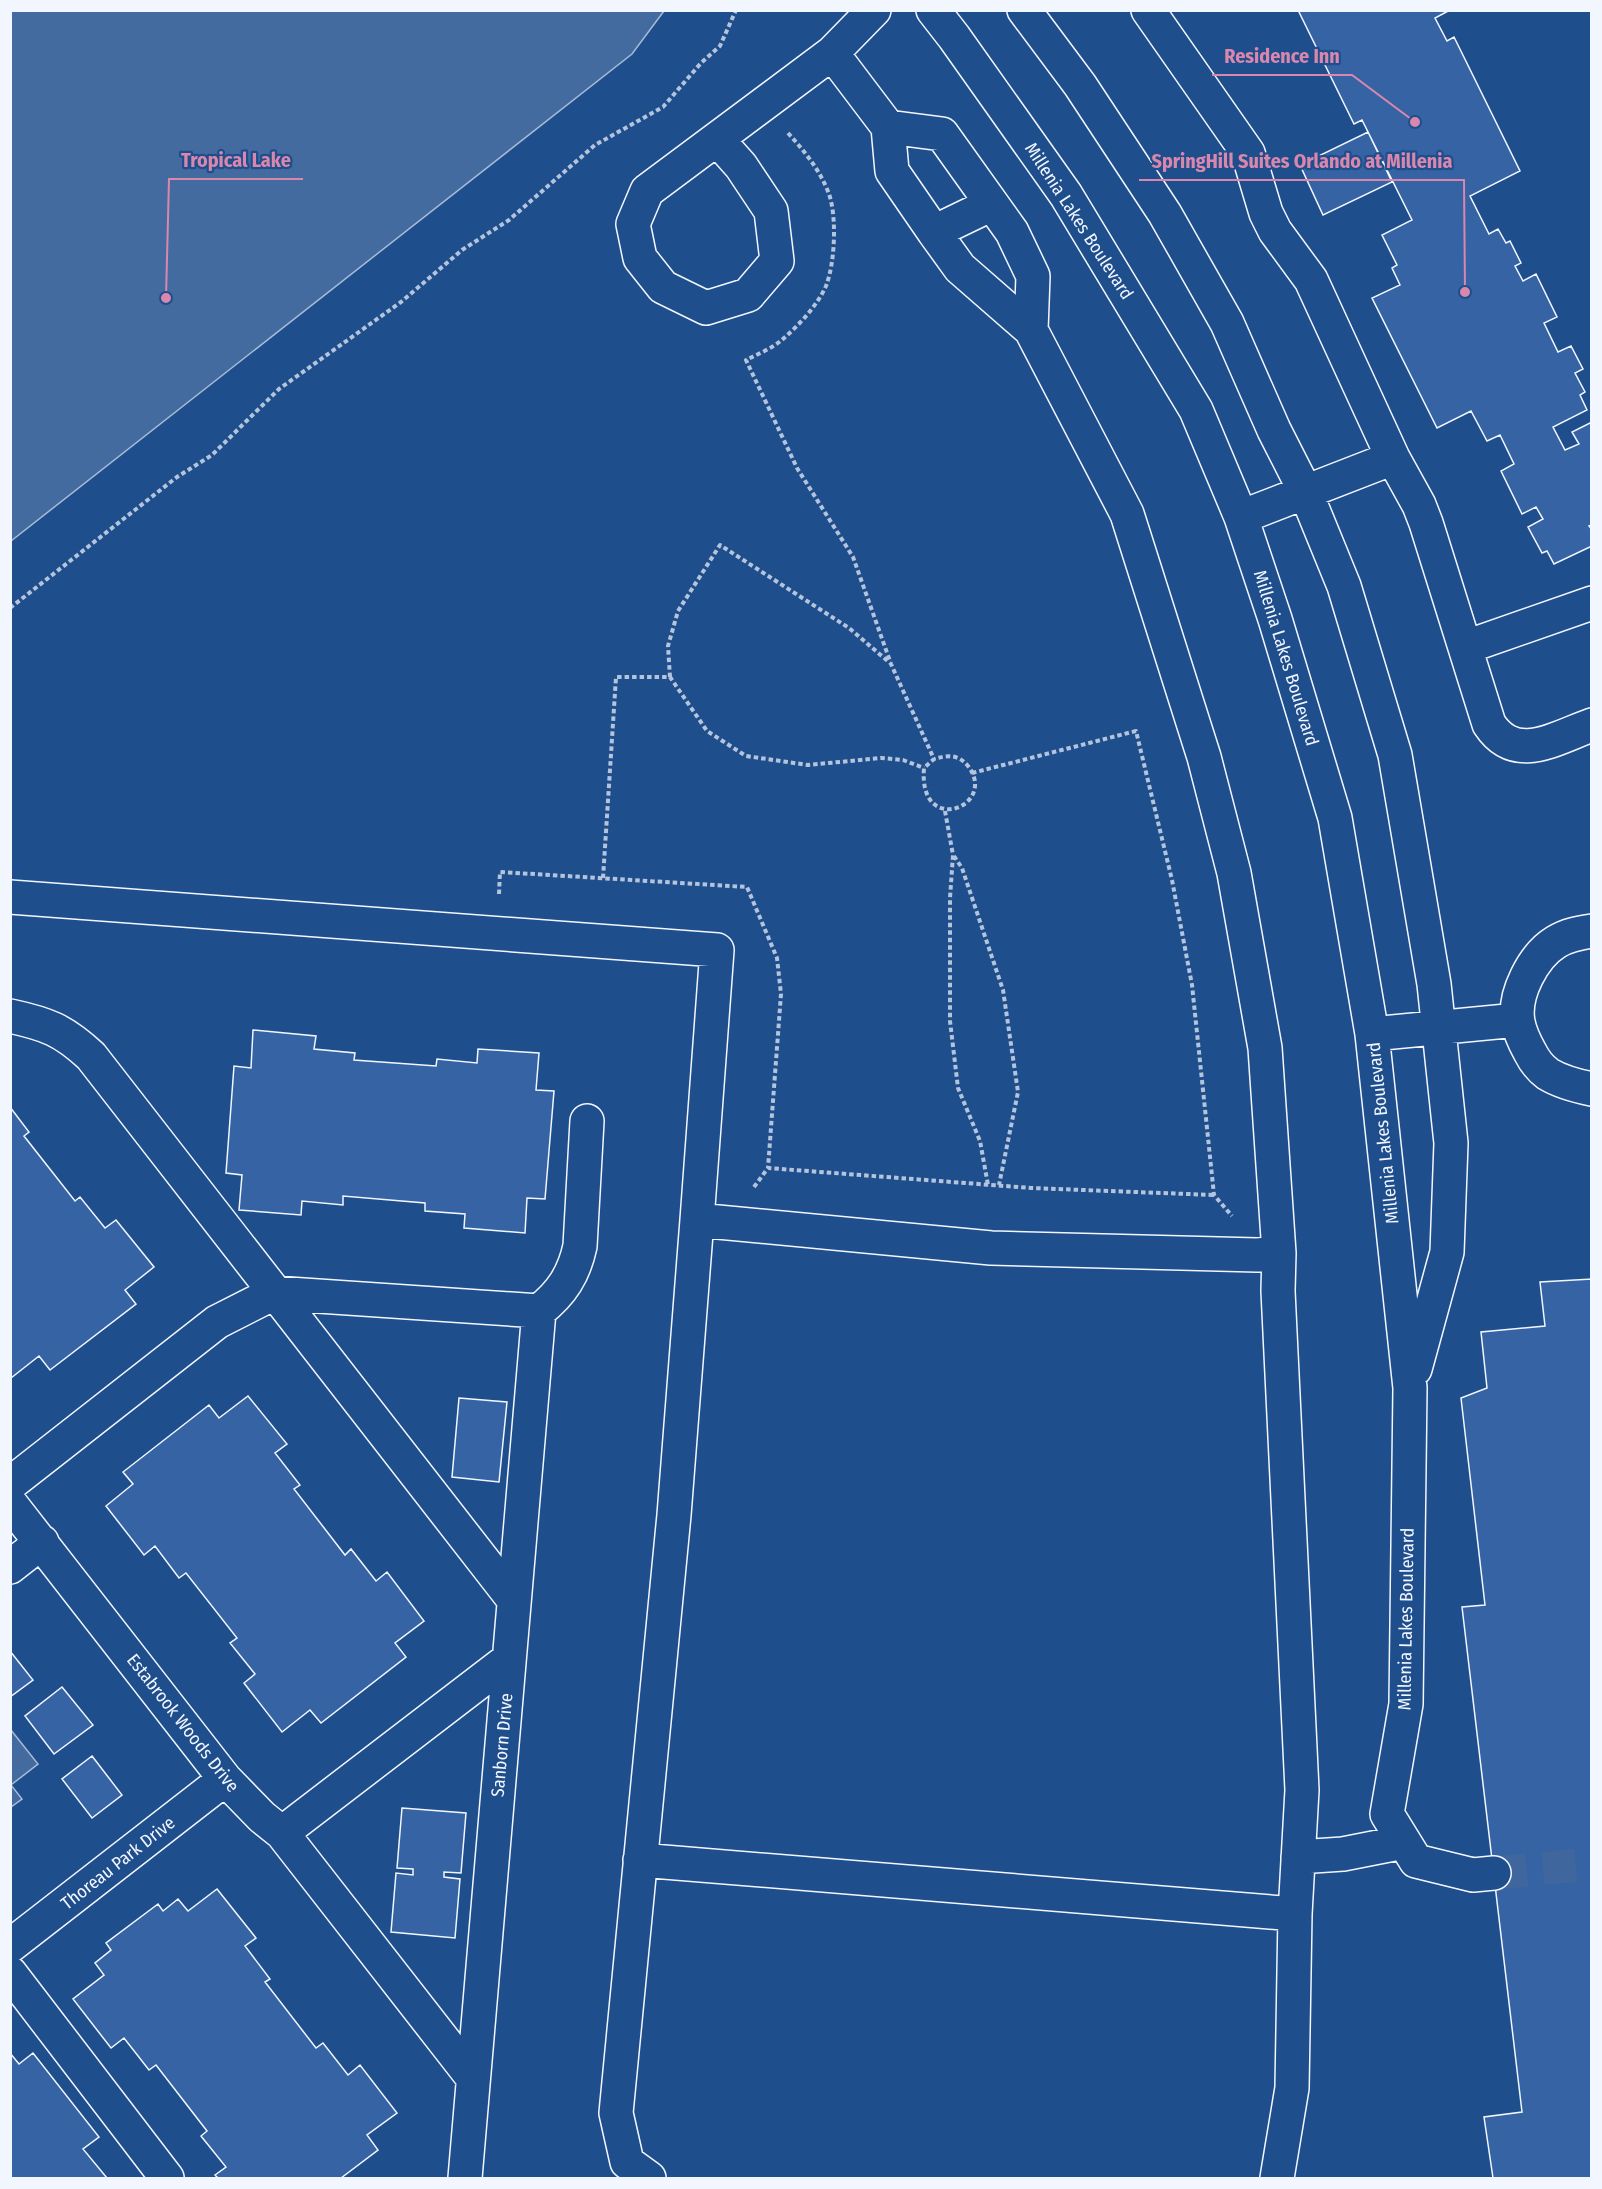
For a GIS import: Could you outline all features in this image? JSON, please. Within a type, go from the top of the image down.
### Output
[{"type":"street","points":[[717,139],[741,166],[771,211],[777,261],[748,295],[706,308],[663,287],[640,258],[633,224],[647,191],[832,53],[874,10]]},
{"type":"street","name":"Millenia Lakes Boulevard","points":[[933,10],[1066,195],[1196,410],[1241,517],[1275,619],[1335,818],[1372,1034],[1410,1388],[1406,1704],[1387,1814],[1404,1842]]},
{"type":"street","name":"Millenia Lakes Boulevard","points":[[1024,10],[1080,85],[1165,214],[1227,323],[1274,430],[1306,492],[1344,586],[1395,755],[1440,1028],[1451,1143],[1447,1252],[1410,1388]]},
{"type":"street","points":[[1148,10],[1248,153],[1266,213],[1275,231],[1311,280],[1394,458],[1419,505],[1466,646],[1489,724],[1497,736],[1518,747],[1531,746],[1592,725]]},
{"type":"street","points":[[832,53],[888,127],[892,171],[934,232],[960,268],[1031,330],[1127,514],[1204,757],[1234,873],[1265,1048],[1272,1254],[1278,1291],[1302,1790],[1295,1914],[1292,2088],[1277,2178]]},
{"type":"street","points":[[888,127],[942,134],[1012,232],[1033,276],[1031,330]]},
{"type":"street","points":[[934,232],[992,204]]},
{"type":"street","points":[[1241,517],[1394,458]]},
{"type":"street","points":[[1466,646],[1592,603]]},
{"type":"street","points":[[10,897],[717,950],[712,1221],[673,1527],[616,2113],[627,2162],[649,2178]]},
{"type":"street","points":[[1592,931],[1576,933],[1556,942],[1539,957],[1527,977],[1519,998],[1517,1020],[1523,1040],[1534,1059],[1546,1073],[1565,1082],[1592,1089]]},
{"type":"street","points":[[10,1016],[53,1027],[74,1040],[91,1056],[514,1600]]},
{"type":"street","points":[[1372,1034],[1517,1020]]},
{"type":"street","points":[[10,1484],[217,1322],[274,1293],[539,1311],[562,1290],[571,1276],[580,1246],[588,1121]]},
{"type":"street","points":[[712,1221],[991,1248],[1272,1254]]},
{"type":"street","name":"Sanborn Drive","points":[[465,2178],[539,1311]]},
{"type":"street","name":"Estabrook Woods Drive","points":[[10,1503],[225,1779],[262,1817],[282,1833],[473,2078]]},
{"type":"street","points":[[10,1567],[42,1542]]},
{"type":"street","points":[[282,1833],[509,1659]]},
{"type":"street","name":"Thoreau Park Drive","points":[[10,1946],[225,1779]]},
{"type":"street","points":[[1298,1857],[1343,1854],[1404,1842],[1416,1861],[1484,1874]]},
{"type":"street","points":[[640,1860],[1295,1914]]},
{"type":"street","points":[[10,1973],[167,2178]]},
{"type":"path","points":[[10,608],[177,477],[212,455],[279,389],[401,302],[462,250],[509,220],[595,145],[663,107],[701,63],[720,46],[736,10]]},
{"type":"path","points":[[783,128],[806,153],[830,196],[834,240],[826,285],[804,319],[781,341],[746,360],[797,468],[853,557],[891,664],[934,759]]},
{"type":"path","points":[[891,664],[849,628],[720,545],[678,611],[668,646],[670,676],[707,731],[746,756],[808,765],[881,758],[903,760],[924,768]]},
{"type":"path","points":[[603,878],[616,677],[670,676]]},
{"type":"path","points":[[972,773],[1136,730],[1172,880],[1192,985],[1214,1195],[1272,1254]]},
{"type":"path","points":[[948,755],[961,758],[975,778],[974,794],[968,803],[945,811],[935,806],[926,796],[922,784],[924,768],[934,759],[948,755]]},
{"type":"path","points":[[945,811],[953,855],[950,898],[950,1021],[958,1088],[980,1140],[988,1185]]},
{"type":"path","points":[[953,855],[962,868],[1003,990],[1018,1092],[999,1185]]},
{"type":"path","points":[[712,1221],[768,1168],[988,1185],[1214,1195]]},
{"type":"water","points":[[11,10],[664,11],[632,54],[11,541]]},
{"type":"water","points":[[11,1730],[38,1764],[11,1785]]},
{"type":"water","points":[[11,1785],[22,1799],[11,1807]]},
{"type":"building","points":[[1298,10],[1450,10],[1435,18],[1447,41],[1454,37],[1520,171],[1470,196],[1489,234],[1498,229],[1506,243],[1510,241],[1521,263],[1515,266],[1523,281],[1536,274],[1557,317],[1544,323],[1558,352],[1571,346],[1583,369],[1575,373],[1585,392],[1580,395],[1587,410],[1553,427],[1565,450],[1579,444],[1572,432],[1592,422],[1592,525],[1589,526],[1592,530],[1592,546],[1554,564],[1547,551],[1542,553],[1528,527],[1543,519],[1536,507],[1522,514],[1501,471],[1514,464],[1500,435],[1487,441],[1471,411],[1437,428],[1372,298],[1400,285],[1392,268],[1397,265],[1382,235],[1412,220],[1362,120],[1354,124]]},
{"type":"building","points":[[1368,132],[1392,182],[1323,215],[1300,165]]},
{"type":"building","points":[[253,1030],[316,1036],[314,1049],[355,1053],[354,1060],[436,1066],[437,1059],[477,1063],[478,1049],[539,1053],[536,1090],[554,1091],[545,1199],[527,1198],[525,1233],[464,1228],[465,1214],[425,1211],[425,1203],[343,1196],[343,1205],[302,1201],[301,1215],[239,1210],[242,1175],[226,1173],[234,1066],[251,1068]]},
{"type":"building","points":[[10,1107],[29,1132],[24,1136],[75,1201],[80,1197],[105,1228],[116,1220],[154,1267],[125,1290],[136,1304],[50,1370],[39,1356],[11,1378]]},
{"type":"building","points":[[1592,1279],[1592,2178],[1493,2178],[1484,2117],[1522,2112],[1462,1607],[1485,1605],[1461,1398],[1487,1388],[1481,1332],[1545,1326],[1540,1282]]},
{"type":"building","points":[[248,1396],[287,1444],[275,1453],[300,1485],[294,1489],[345,1555],[351,1549],[376,1581],[387,1572],[424,1621],[395,1643],[406,1657],[321,1723],[310,1710],[282,1732],[244,1683],[255,1674],[230,1643],[237,1638],[186,1573],[179,1578],[155,1546],[144,1555],[106,1506],[133,1484],[123,1472],[209,1405],[219,1418]]},
{"type":"building","points":[[459,1398],[507,1402],[499,1482],[452,1477]]},
{"type":"building","points":[[10,1651],[33,1680],[10,1697]]},
{"type":"building","points":[[62,1687],[93,1725],[54,1754],[25,1716]]},
{"type":"building","points":[[92,1756],[122,1795],[92,1818],[62,1779]]},
{"type":"building","points":[[402,1808],[466,1813],[461,1873],[444,1872],[444,1877],[460,1879],[455,1938],[391,1932],[396,1873],[413,1875],[413,1869],[397,1868]]},
{"type":"building","points":[[217,1889],[256,1938],[245,1946],[270,1979],[265,1982],[316,2048],[323,2043],[348,2075],[360,2065],[397,2113],[367,2135],[378,2150],[341,2178],[218,2178],[215,2175],[226,2167],[201,2136],[207,2131],[156,2065],[149,2070],[124,2038],[111,2048],[73,1999],[104,1975],[95,1963],[111,1950],[106,1943],[158,1904],[163,1911],[178,1899],[188,1911]]},
{"type":"building","points":[[10,2053],[19,2064],[33,2053],[99,2137],[83,2149],[107,2178],[10,2178]]},
{"type":"tunnel","points":[[1494,1873],[1592,1864]]},
{"type":"place","name":"Residence Inn","points":[[1415,122]]},
{"type":"place","name":"SpringHill Suites Orlando at Millenia","points":[[1465,292]]},
{"type":"place","name":"Tropical Lake","points":[[166,298]]}]
